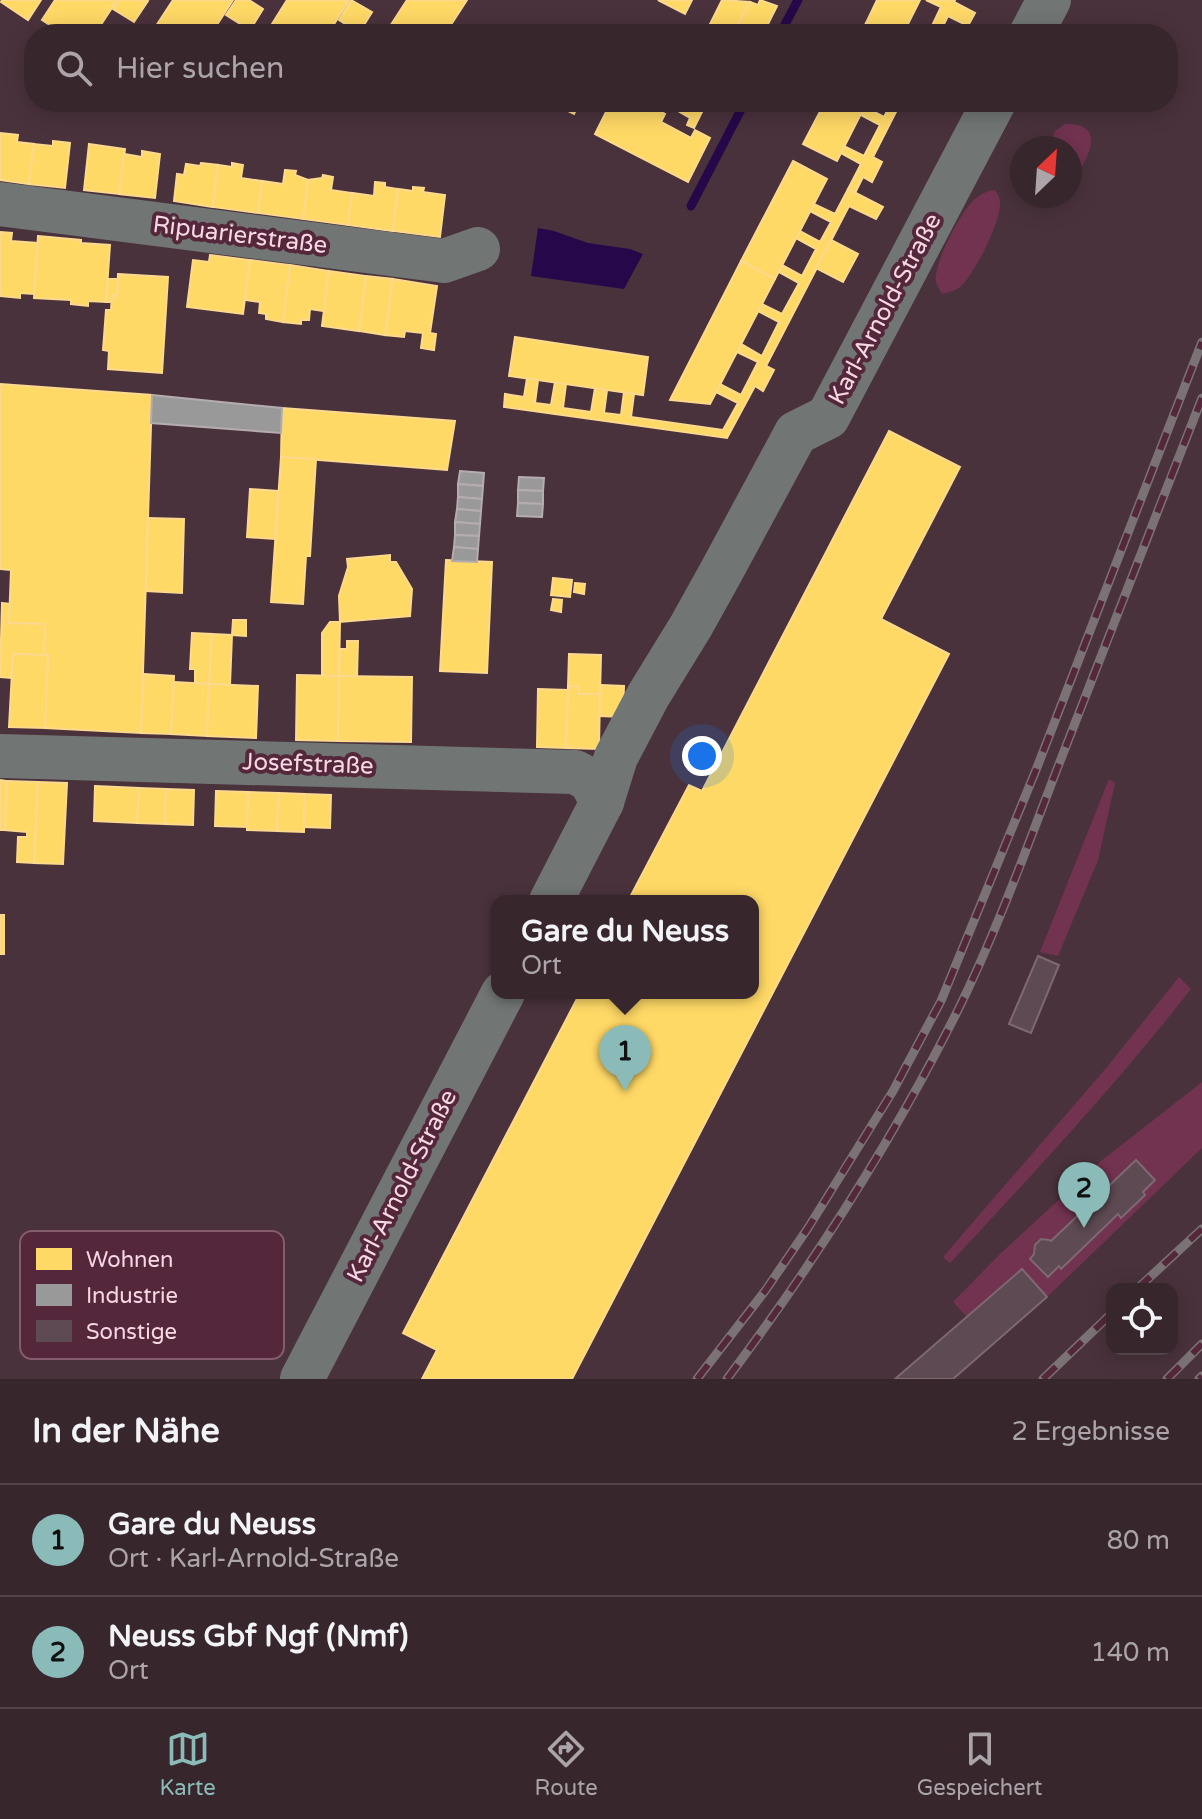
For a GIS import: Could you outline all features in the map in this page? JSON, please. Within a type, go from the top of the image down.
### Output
[{"type":"street","points":[[1036,24],[1049,0]]},
{"type":"street","name":"Karl-Arnold-Straße","points":[[554,895],[602,802],[616,757],[648,696],[691,626],[796,433],[828,417],[989,112]]},
{"type":"street","name":"Ripuarierstraße","points":[[0,204],[444,261],[478,249]]},
{"type":"street","name":"Josefstraße","points":[[0,756],[575,772],[590,780],[602,802]]},
{"type":"street","name":"Karl-Arnold-Straße","points":[[302,1379],[500,999]]},
{"type":"shaded area","points":[[1065,124],[1079,125],[1087,130],[1091,145],[1082,166],[1082,136],[1054,136]]},
{"type":"shaded area","points":[[995,190],[1000,199],[999,210],[986,246],[973,271],[960,287],[942,294],[936,274],[948,240],[973,201]]},
{"type":"shaded area","points":[[538,228],[588,243],[643,254],[624,289],[531,276]]},
{"type":"shaded area","points":[[1109,779],[1115,783],[1098,860],[1058,956],[1040,952]]},
{"type":"shaded area","points":[[1179,977],[1191,989],[1163,1025],[1074,1129],[950,1263],[943,1257],[1107,1067]]},
{"type":"shaded area","points":[[1202,1082],[1202,1148],[1047,1297],[1022,1269],[968,1318],[953,1302],[1000,1254],[1101,1161]]},
{"type":"building: Wohnen","points":[[2,0],[41,0],[28,20]]},
{"type":"building: Wohnen","points":[[55,0],[117,0],[101,24],[48,24],[42,20]]},
{"type":"building: Wohnen","points":[[119,0],[148,1],[134,22],[113,9]]},
{"type":"building: Wohnen","points":[[173,0],[233,0],[217,24],[157,24]]},
{"type":"building: Wohnen","points":[[236,0],[249,0],[263,9],[254,24],[240,24],[226,15]]},
{"type":"building: Wohnen","points":[[287,0],[349,0],[334,24],[272,24]]},
{"type":"building: Wohnen","points":[[351,0],[372,12],[365,24],[345,24],[339,20]]},
{"type":"building: Wohnen","points":[[407,0],[467,0],[451,24],[391,24]]},
{"type":"building: Wohnen","points":[[658,0],[692,0],[685,14]]},
{"type":"building: Wohnen","points":[[722,0],[750,2],[738,24],[710,24]]},
{"type":"building: Wohnen","points":[[760,0],[777,6],[768,24],[738,24],[750,2],[758,5]]},
{"type":"building: Wohnen","points":[[877,0],[920,0],[908,24],[866,23]]},
{"type":"building: Wohnen","points":[[926,0],[955,0],[975,13],[969,24],[948,16],[944,24],[933,24],[941,7]]},
{"type":"building: Wohnen","points":[[606,112],[661,112],[665,114],[661,122],[691,138],[695,130],[710,138],[688,182],[595,134]]},
{"type":"building: Wohnen","points":[[680,112],[702,112],[694,128],[687,125],[690,118]]},
{"type":"building: Wohnen","points":[[820,112],[862,112],[837,161],[803,144]]},
{"type":"building: Wohnen","points":[[862,112],[874,112],[884,117],[887,112],[896,112],[873,157],[882,162],[872,182],[863,177],[855,193],[848,189],[861,164],[841,153],[844,146],[864,156],[880,125],[861,115]]},
{"type":"building: Wohnen","points":[[0,133],[18,135],[17,142],[34,144],[29,184],[0,180]]},
{"type":"building: Wohnen","points":[[53,141],[70,143],[65,188],[29,184],[34,144],[53,146]]},
{"type":"building: Wohnen","points":[[89,144],[125,149],[119,194],[84,190]]},
{"type":"building: Wohnen","points":[[142,151],[160,154],[155,198],[119,194],[124,154],[142,157]]},
{"type":"building: Wohnen","points":[[793,161],[827,179],[775,279],[741,261]]},
{"type":"building: Wohnen","points":[[201,163],[218,165],[213,207],[174,201],[177,174],[184,175],[186,164],[200,166]]},
{"type":"building: Wohnen","points":[[232,163],[243,165],[241,178],[262,181],[258,213],[213,207],[218,165],[232,167]]},
{"type":"building: Wohnen","points":[[285,170],[296,171],[295,175],[308,180],[303,219],[258,213],[262,181],[283,184]]},
{"type":"building: Wohnen","points":[[323,175],[333,177],[331,190],[352,193],[348,225],[303,219],[308,180],[322,178]]},
{"type":"building: Wohnen","points":[[375,182],[398,189],[393,231],[348,225],[352,193],[374,196]]},
{"type":"building: Wohnen","points":[[413,187],[424,188],[423,192],[445,195],[440,237],[393,231],[398,189],[413,191]]},
{"type":"building: Wohnen","points":[[848,189],[883,207],[876,219],[849,206],[766,366],[774,370],[763,391],[755,386],[727,438],[504,407],[505,394],[524,397],[527,378],[538,380],[535,403],[551,405],[555,382],[566,384],[563,408],[591,412],[595,388],[607,390],[604,413],[621,415],[624,392],[634,394],[631,417],[723,430],[738,403],[716,392],[720,384],[741,395],[758,362],[737,352],[741,344],[762,356],[779,322],[758,311],[762,304],[782,314],[799,283],[779,272],[782,265],[802,276],[816,249],[796,238],[800,231],[820,242],[831,222],[810,211],[814,204],[835,214]]},
{"type":"building: Wohnen","points":[[0,232],[12,233],[11,241],[38,243],[34,294],[20,293],[20,298],[0,296]]},
{"type":"building: Wohnen","points":[[38,236],[110,245],[106,302],[88,301],[88,306],[71,304],[71,300],[34,298]]},
{"type":"building: Wohnen","points":[[831,240],[858,254],[843,282],[816,268]]},
{"type":"building: Wohnen","points":[[210,255],[250,260],[243,314],[187,307],[193,260],[209,262]]},
{"type":"building: Wohnen","points":[[250,260],[290,265],[283,322],[266,319],[266,314],[259,313],[260,302],[245,300]]},
{"type":"building: Wohnen","points":[[741,261],[775,279],[710,404],[670,400]]},
{"type":"building: Wohnen","points":[[290,265],[329,271],[324,311],[310,309],[309,320],[301,320],[301,324],[283,322]]},
{"type":"building: Wohnen","points":[[329,271],[366,276],[359,331],[322,326]]},
{"type":"building: Wohnen","points":[[118,274],[168,277],[162,373],[108,369],[109,351],[103,350],[106,310],[111,310],[112,295],[117,296]]},
{"type":"building: Wohnen","points":[[366,276],[393,279],[385,335],[359,331]]},
{"type":"building: Wohnen","points":[[108,279],[118,279],[117,296],[112,295],[111,302],[106,302]]},
{"type":"building: Wohnen","points":[[393,279],[437,286],[430,333],[436,334],[434,350],[421,348],[423,333],[405,331],[404,337],[385,335]]},
{"type":"building: Wohnen","points":[[515,337],[648,357],[643,395],[509,376]]},
{"type":"building: Wohnen","points":[[0,384],[152,395],[141,733],[45,728],[48,655],[44,655],[45,624],[9,623],[11,570],[0,569]]},
{"type":"building: Wohnen","points":[[282,408],[455,421],[447,470],[281,457]]},
{"type":"building: Wohnen","points":[[889,431],[960,467],[881,619],[949,654],[572,1379],[422,1379],[437,1350],[403,1333],[577,999],[759,999],[759,895],[631,895],[689,785],[702,791]]},
{"type":"building: Wohnen","points":[[281,457],[316,459],[310,556],[306,556],[303,604],[271,602]]},
{"type":"building: Wohnen","points":[[250,489],[278,491],[275,539],[247,537]]},
{"type":"building: Wohnen","points":[[148,518],[184,519],[182,593],[146,591]]},
{"type":"building: Wohnen","points":[[390,555],[390,562],[396,562],[412,589],[410,616],[340,622],[339,596],[348,567],[347,559]]},
{"type":"building: Wohnen","points":[[446,560],[492,562],[487,673],[440,671]]},
{"type":"building: Wohnen","points":[[553,578],[572,580],[570,597],[551,595]]},
{"type":"building: Wohnen","points":[[575,583],[585,584],[584,594],[574,592]]},
{"type":"building: Wohnen","points":[[553,599],[562,600],[561,612],[551,610]]},
{"type":"building: Wohnen","points":[[2,603],[10,604],[9,623],[45,624],[44,655],[13,654],[11,678],[0,677]]},
{"type":"building: Wohnen","points":[[233,620],[246,620],[246,636],[232,635]]},
{"type":"building: Wohnen","points":[[330,622],[340,622],[339,676],[322,676],[322,633]]},
{"type":"building: Wohnen","points":[[192,633],[212,634],[209,684],[195,683],[195,669],[190,669]]},
{"type":"building: Wohnen","points":[[212,634],[232,635],[230,685],[209,684]]},
{"type":"building: Wohnen","points":[[347,641],[358,641],[357,677],[339,676],[340,649],[347,649]]},
{"type":"building: Wohnen","points":[[13,654],[48,655],[45,728],[9,727]]},
{"type":"building: Wohnen","points":[[569,654],[601,655],[600,694],[579,694],[579,687],[568,686]]},
{"type":"building: Wohnen","points":[[144,674],[174,676],[171,734],[141,733]]},
{"type":"building: Wohnen","points":[[297,675],[339,676],[338,741],[296,740]]},
{"type":"building: Wohnen","points":[[339,676],[412,677],[411,742],[338,741]]},
{"type":"building: Wohnen","points":[[174,682],[209,684],[207,736],[171,734]]},
{"type":"building: Wohnen","points":[[209,684],[258,686],[256,738],[207,736]]},
{"type":"building: Wohnen","points":[[601,685],[624,686],[623,717],[600,716]]},
{"type":"building: Wohnen","points":[[568,686],[579,687],[579,694],[600,694],[599,749],[566,748]]},
{"type":"building: Wohnen","points":[[538,689],[568,690],[566,748],[537,747]]},
{"type":"building: Wohnen","points":[[0,780],[7,781],[5,830],[0,830]]},
{"type":"building: Wohnen","points":[[7,781],[38,782],[34,863],[17,862],[18,837],[27,837],[27,832],[5,830]]},
{"type":"building: Wohnen","points":[[38,782],[67,783],[63,864],[34,863]]},
{"type":"building: Wohnen","points":[[95,786],[139,788],[137,823],[94,821]]},
{"type":"building: Wohnen","points":[[139,788],[166,789],[165,824],[137,823]]},
{"type":"building: Wohnen","points":[[166,789],[194,790],[193,825],[165,824]]},
{"type":"building: Wohnen","points":[[216,791],[248,792],[247,827],[215,826]]},
{"type":"building: Wohnen","points":[[248,792],[279,793],[277,831],[247,830]]},
{"type":"building: Wohnen","points":[[279,793],[305,794],[304,832],[277,831]]},
{"type":"building: Wohnen","points":[[305,794],[331,795],[330,828],[304,827]]},
{"type":"building: Wohnen","points":[[0,915],[4,915],[4,954],[0,954]]},
{"type":"building: Industrie","points":[[152,395],[282,408],[281,433],[151,423]]},
{"type":"building: Industrie","points":[[460,471],[484,473],[483,486],[458,484]]},
{"type":"building: Industrie","points":[[519,477],[544,478],[543,491],[518,490]]},
{"type":"building: Industrie","points":[[458,484],[483,486],[482,499],[458,497]]},
{"type":"building: Industrie","points":[[518,490],[543,491],[543,504],[518,503]]},
{"type":"building: Industrie","points":[[458,497],[482,499],[481,511],[457,509]]},
{"type":"building: Industrie","points":[[518,503],[543,504],[542,517],[517,516]]},
{"type":"building: Industrie","points":[[457,509],[481,511],[480,524],[455,522]]},
{"type":"building: Industrie","points":[[455,522],[480,524],[479,536],[455,535]]},
{"type":"building: Industrie","points":[[455,535],[479,536],[478,549],[454,547]]},
{"type":"building: Industrie","points":[[454,547],[478,549],[477,562],[452,561]]},
{"type":"building: Sonstige","points":[[1038,956],[1059,965],[1031,1033],[1009,1024]]},
{"type":"building: Sonstige","points":[[1136,1160],[1155,1180],[1143,1192],[1145,1195],[1121,1218],[1118,1214],[1061,1269],[1059,1266],[1048,1277],[1030,1259],[1035,1245],[1041,1239],[1051,1241]]},
{"type":"building: Sonstige","points":[[1022,1269],[1047,1297],[953,1379],[895,1379]]},
{"type":"waterway","points":[[785,24],[798,0]]},
{"type":"waterway","points":[[691,206],[740,112]]},
{"type":"railway","points":[[697,1379],[765,1291],[808,1228],[893,1091],[941,1001],[1036,770],[1202,342]]},
{"type":"railway","points":[[727,1379],[791,1291],[851,1200],[907,1106],[958,1010],[1011,888],[1202,398]]},
{"type":"railway","points":[[1144,1283],[1202,1229]]},
{"type":"railway","points":[[1043,1379],[1106,1319]]},
{"type":"railway","points":[[1167,1379],[1202,1344]]},
{"type":"railway","points":[[1199,1379],[1202,1376]]},
{"type":"place","name":"Gare du Neuss","points":[[625,1091]]},
{"type":"place","name":"Neuss Gbf Ngf (Nmf)","points":[[1084,1228]]}]
